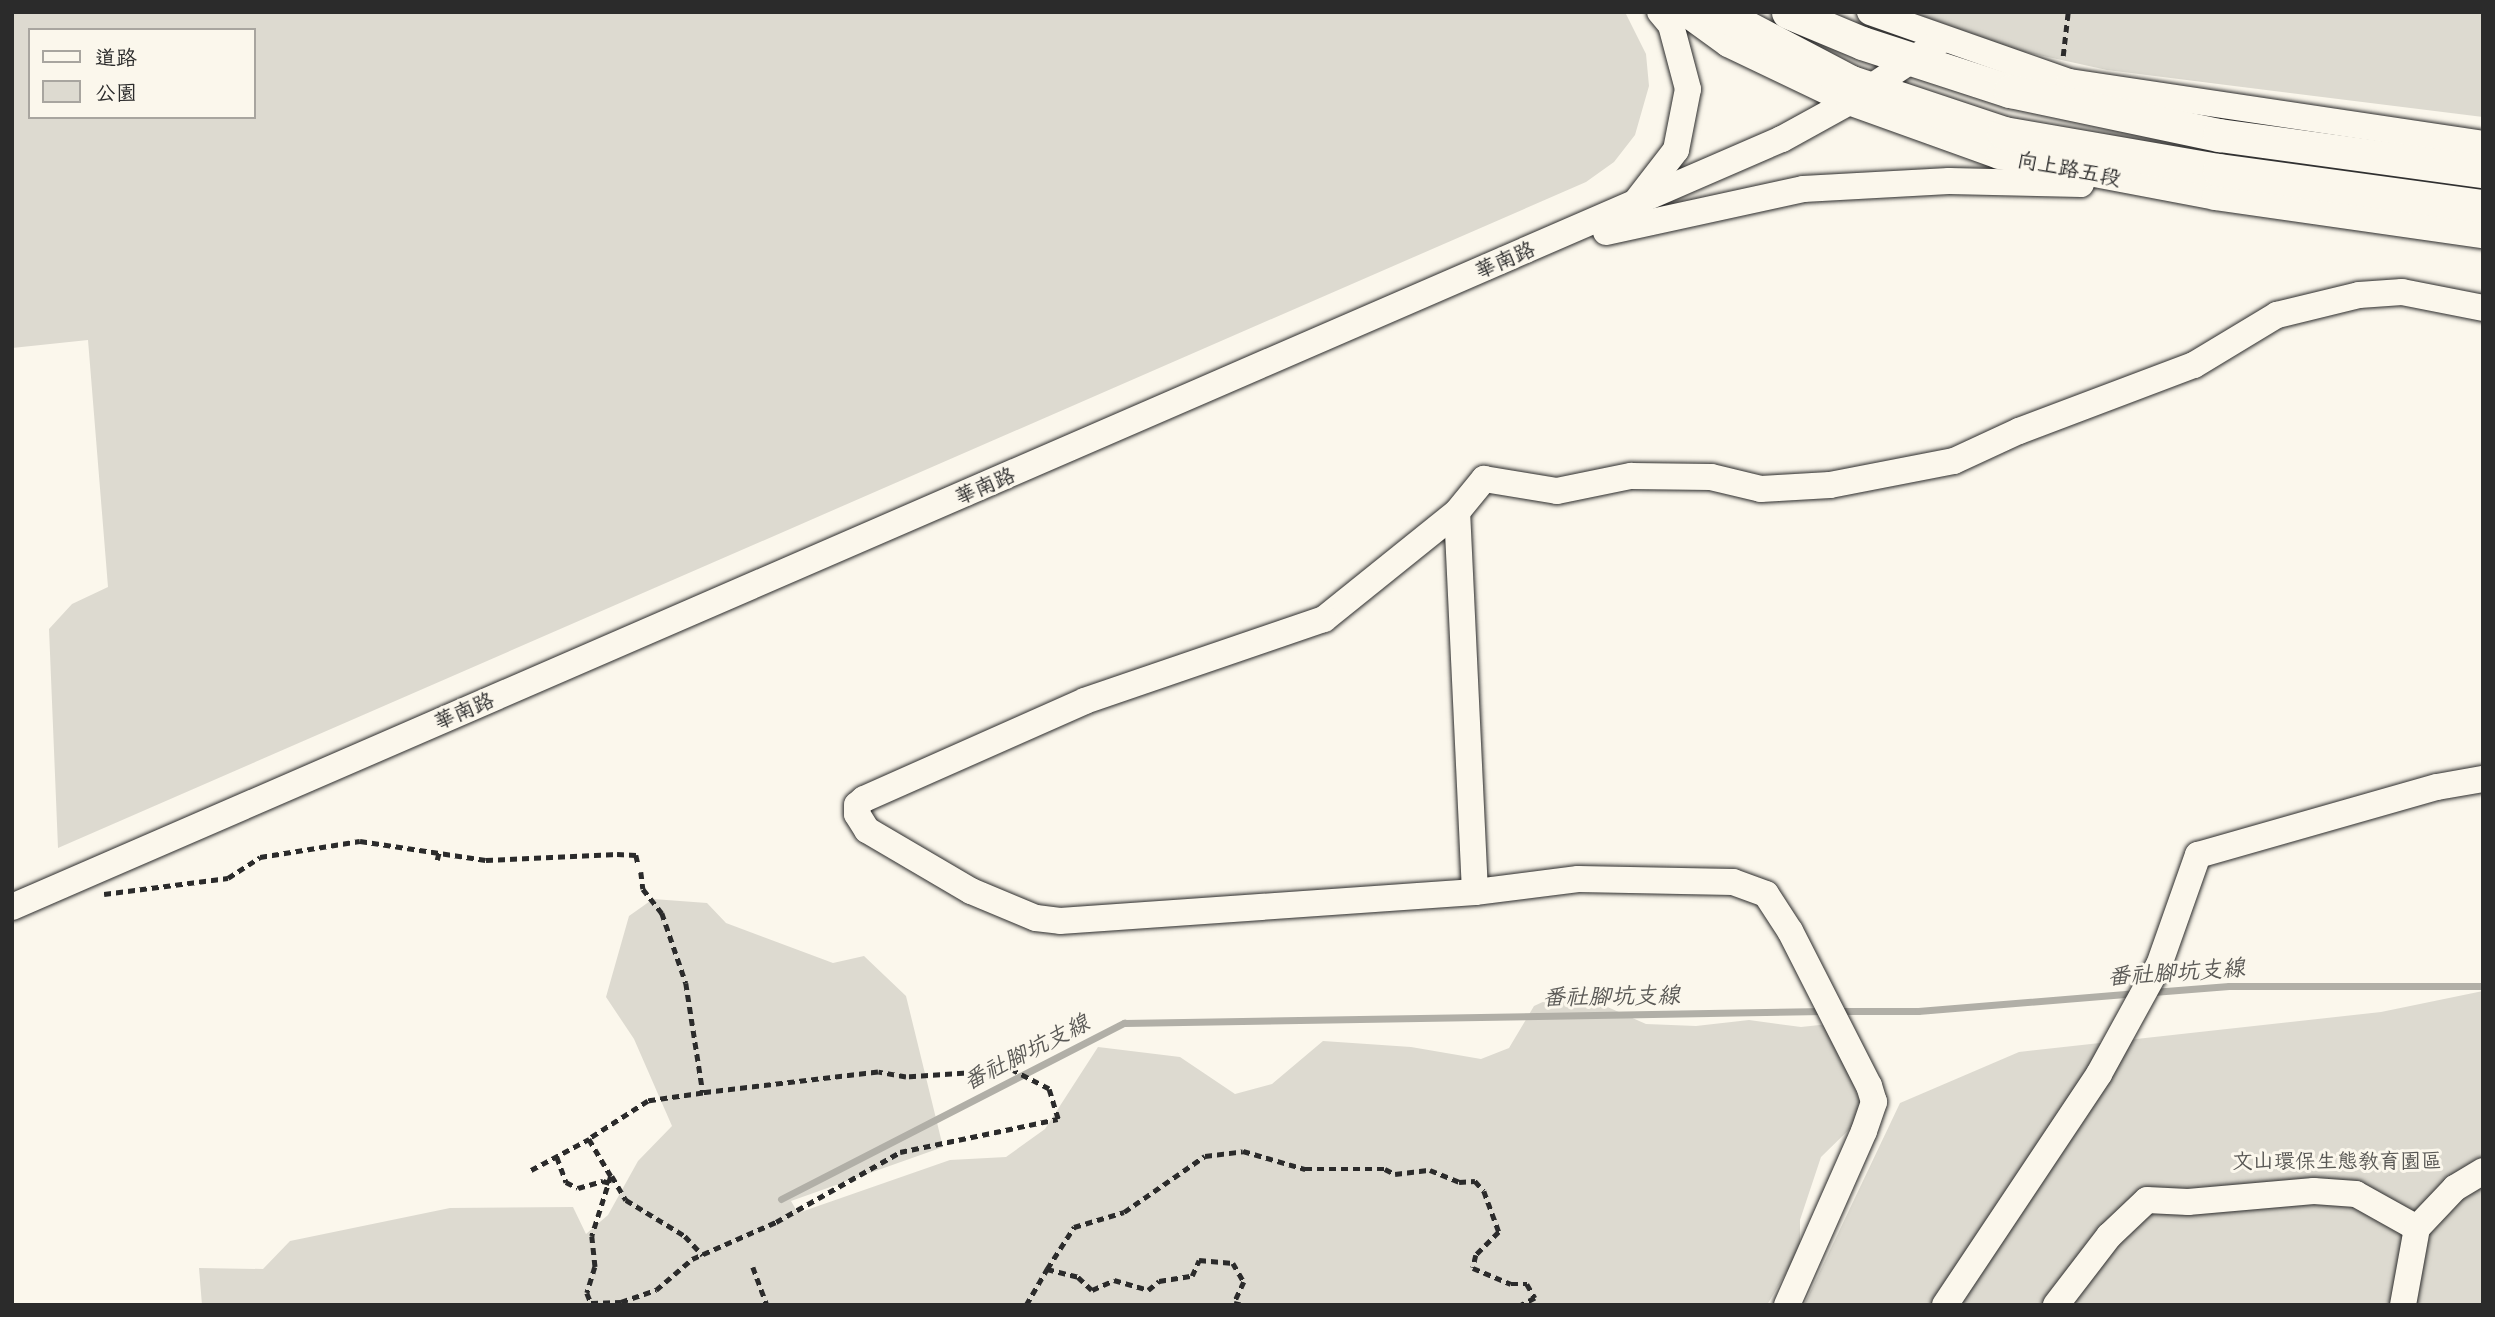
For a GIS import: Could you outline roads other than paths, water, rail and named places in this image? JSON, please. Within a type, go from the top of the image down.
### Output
[{"type":"main road","name":"向上路五段","points":[[1718,12],[1859,95],[2004,133],[2219,170],[2483,206]]},
{"type":"main road","points":[[1788,12],[1913,59],[2010,91],[2219,135],[2483,171]]},
{"type":"street","points":[[1634,205],[1676,150],[1688,89],[1671,25],[1660,12]]},
{"type":"street","name":"向上路五段","points":[[1684,12],[1728,44],[1859,95],[1999,156],[2157,186],[2483,235]]},
{"type":"street","points":[[1870,12],[2069,82],[2223,108],[2483,144]]},
{"type":"street","name":"華南路","points":[[12,907],[1782,139],[1859,95],[1944,39]]},
{"type":"street","points":[[1513,257],[1646,220],[1803,189],[1949,181],[2157,186]]},
{"type":"street","points":[[1787,1305],[1874,1102],[1790,931],[1766,894],[1733,882],[1578,879],[1475,892],[1073,920],[1036,918],[960,884],[867,830],[857,814],[857,805],[864,799],[1085,701],[1324,619],[1457,512],[1484,479],[1557,491],[1631,476],[1712,477],[1760,489],[1830,485],[1954,461],[2019,431],[2194,365],[2277,315],[2359,295],[2402,292],[2483,308]]},
{"type":"street","points":[[1457,512],[1475,892]]},
{"type":"street","points":[[1945,1305],[2099,1074],[2158,965],[2198,855],[2437,787],[2483,779]]},
{"type":"street","points":[[2403,1305],[2417,1228],[2455,1188],[2483,1171]]},
{"type":"street","points":[[2056,1305],[2126,1217],[2147,1200],[2188,1202],[2314,1191],[2357,1194],[2417,1228]]},
{"type":"waterway","name":"番社腳坑支線","points":[[2153,992],[2229,986],[2483,986]]},
{"type":"waterway","name":"番社腳坑支線","points":[[1838,1011],[1918,1011],[2137,993]]},
{"type":"waterway","name":"番社腳坑支線","points":[[781,1199],[1124,1023],[1823,1011]]},
{"type":"park label","name":"文山環保生態教育園區","points":[[2337,1161]]}]
